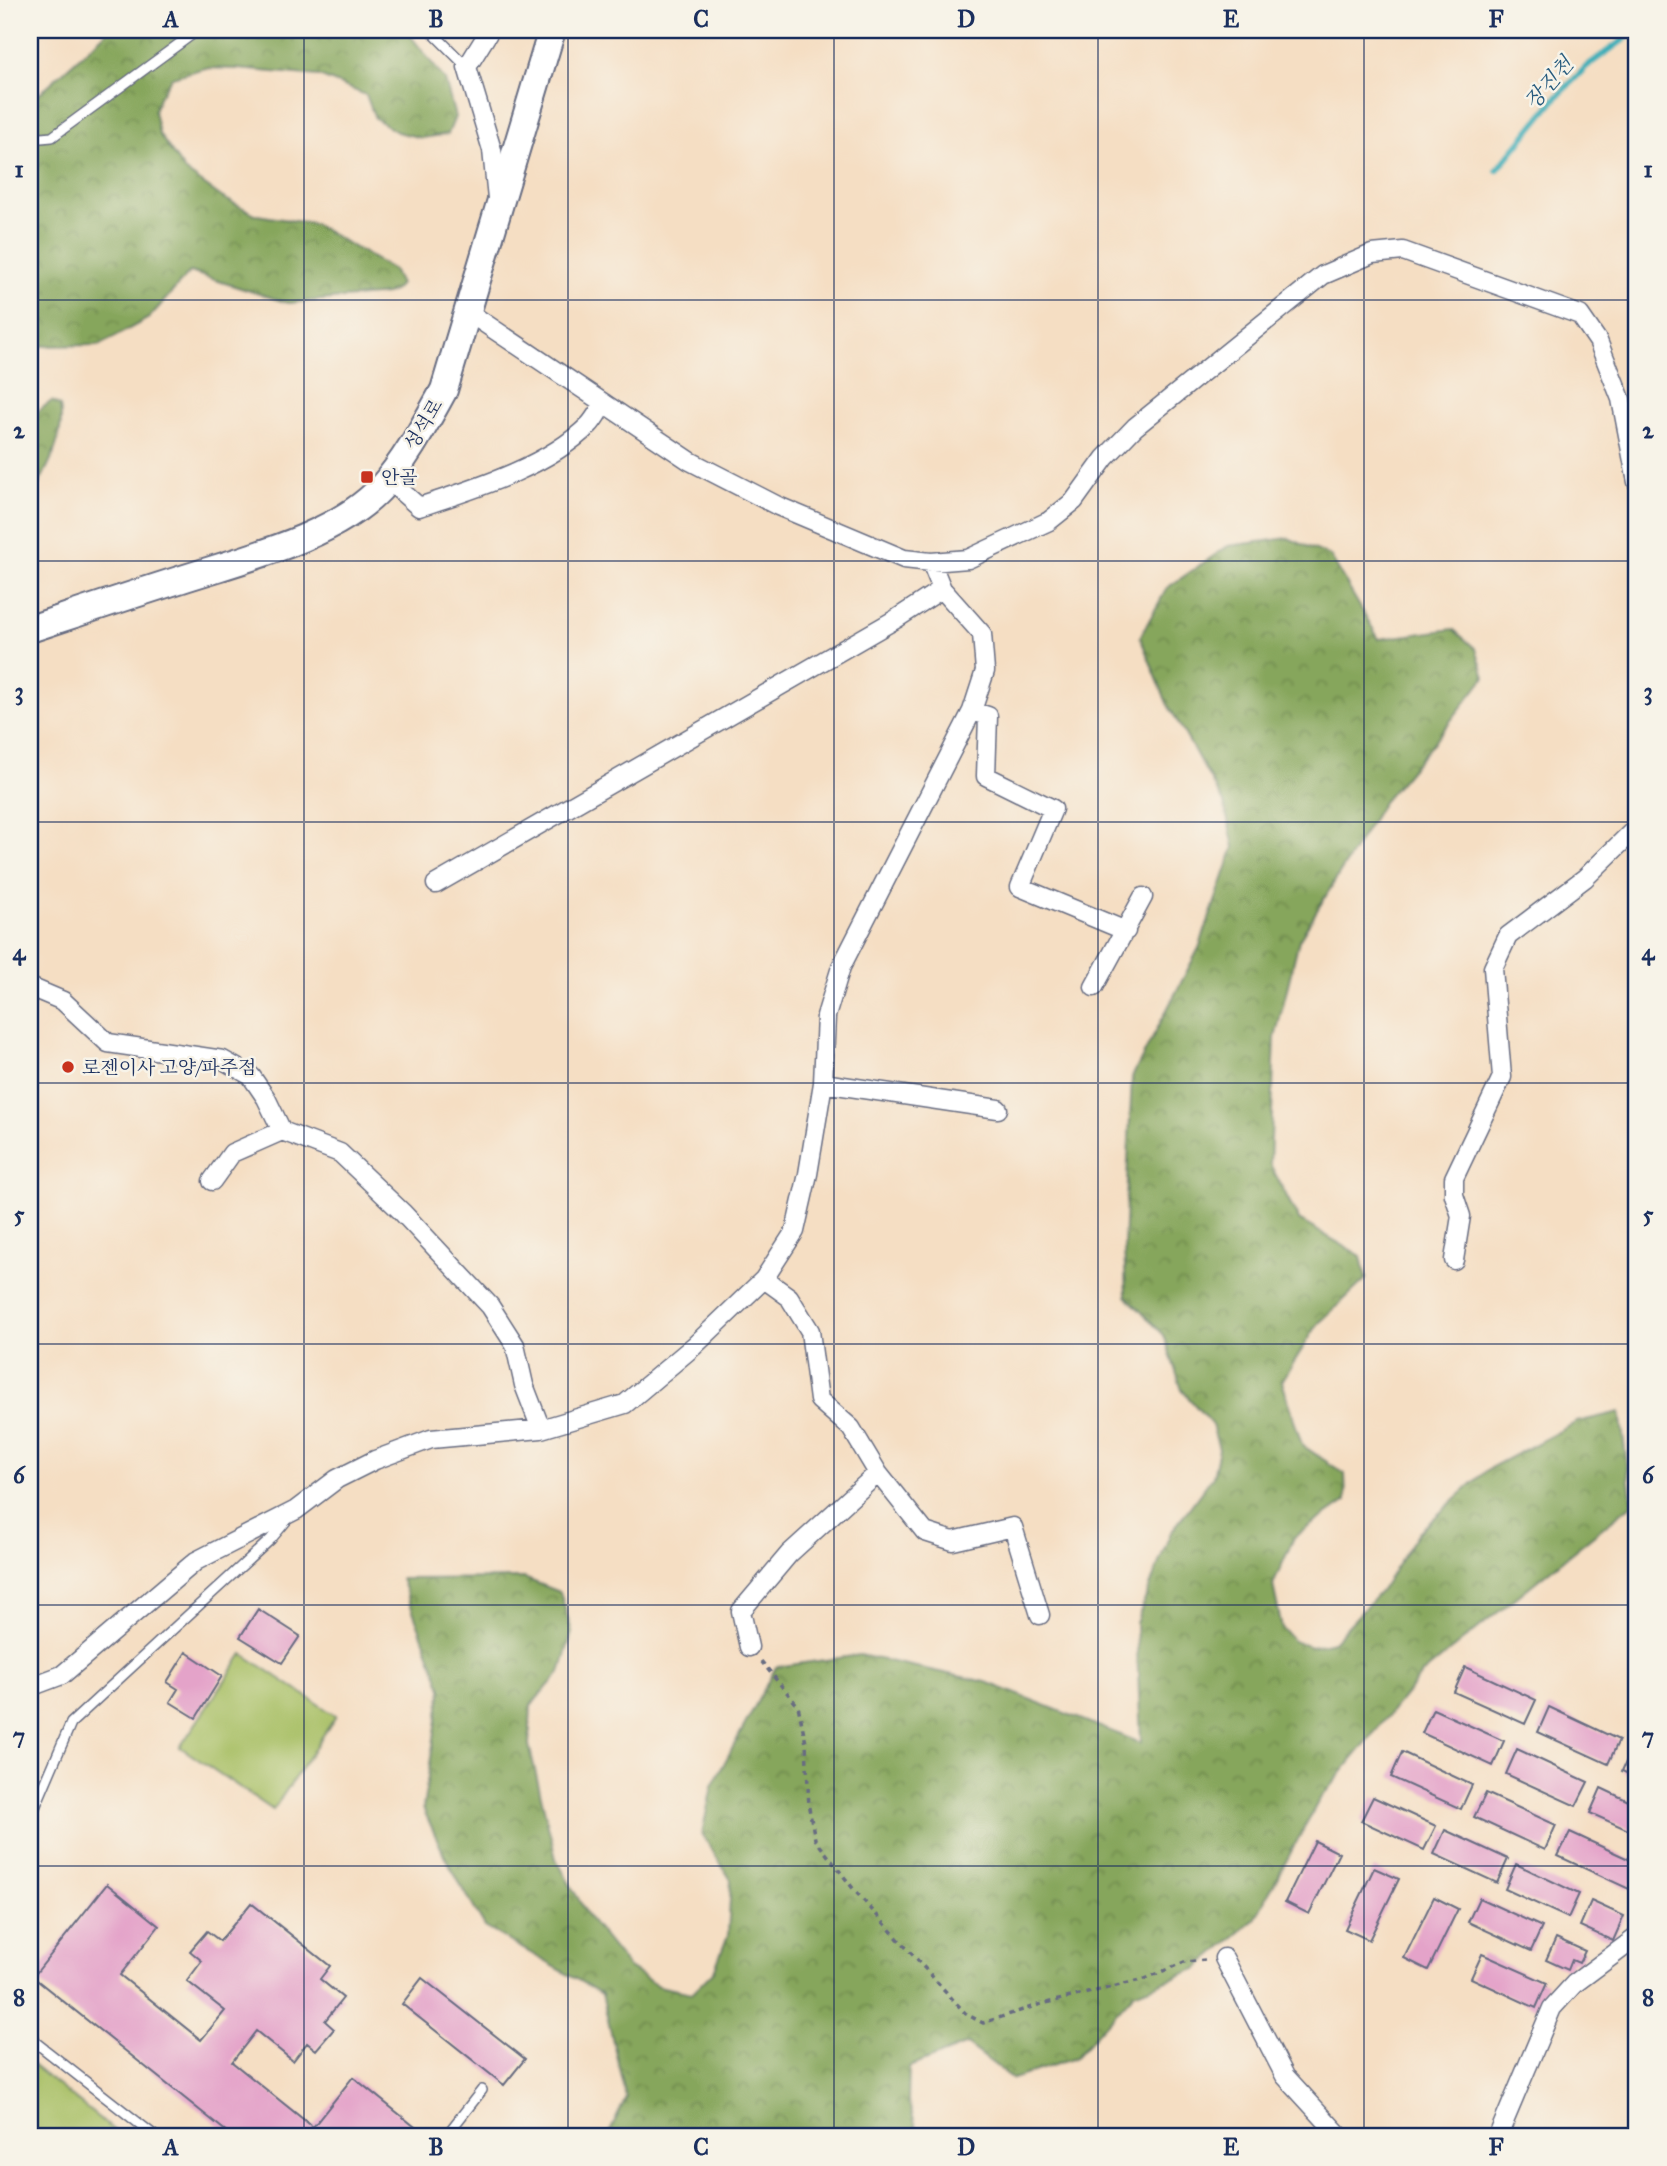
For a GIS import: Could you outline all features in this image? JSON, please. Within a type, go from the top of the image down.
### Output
[{"type":"street","points":[[490,30],[467,67],[492,150],[498,210]]},
{"type":"street","name":"성석로","points":[[30,628],[250,557],[321,530],[351,512],[379,489],[415,441],[444,390],[552,30]]},
{"type":"street","points":[[468,312],[690,461],[778,506],[904,559],[931,562],[968,559],[1049,521],[1074,501],[1105,458],[1135,427],[1323,275],[1372,254],[1403,251],[1580,315],[1598,341],[1621,399],[1637,482]]},
{"type":"street","points":[[387,479],[419,508],[546,458],[590,424],[604,403]]},
{"type":"street","points":[[30,1687],[62,1675],[196,1562],[296,1510],[337,1479],[375,1460],[431,1438],[541,1429],[625,1404],[694,1346],[764,1279],[795,1231],[808,1174],[823,1083],[827,1016],[841,967],[972,711],[985,671],[982,634],[942,589],[931,562]]},
{"type":"street","points":[[436,884],[896,619],[942,589]]},
{"type":"street","points":[[972,711],[988,716],[986,776],[1053,809],[1020,887],[1126,931]]},
{"type":"street","points":[[1454,1260],[1461,1216],[1454,1195],[1454,1178],[1502,1077],[1493,968],[1508,936],[1585,878],[1637,827]]},
{"type":"street","points":[[1094,987],[1143,897]]},
{"type":"street","points":[[30,987],[63,1001],[108,1043],[223,1060],[251,1076],[266,1098],[282,1131],[340,1153],[402,1212],[490,1306],[515,1345],[524,1385],[541,1429]]},
{"type":"street","points":[[823,1083],[998,1109]]},
{"type":"street","points":[[212,1181],[232,1153],[282,1131]]},
{"type":"street","points":[[764,1279],[789,1297],[810,1331],[819,1400],[851,1428],[878,1473],[925,1531],[953,1541],[1013,1527],[1040,1615]]},
{"type":"street","points":[[749,1647],[741,1612],[789,1554],[878,1473]]},
{"type":"street","points":[[1498,2136],[1552,2008],[1574,1984],[1637,1937]]},
{"type":"street","points":[[1224,1958],[1285,2076],[1340,2136]]},
{"type":"lane","points":[[30,139],[52,137],[198,30]]},
{"type":"lane","points":[[430,30],[467,67]]},
{"type":"lane","points":[[30,1819],[71,1723],[271,1539],[296,1510]]},
{"type":"lane","points":[[30,2038],[155,2136]]},
{"type":"lane","points":[[446,2136],[482,2090]]},
{"type":"path","points":[[749,1647],[798,1706],[806,1743],[809,1808],[815,1839],[855,1891],[966,2014],[983,2023],[1038,2005],[1145,1979],[1184,1962],[1224,1958]]},
{"type":"green space","points":[[109,30],[416,30],[410,35],[445,80],[455,117],[448,134],[422,138],[397,132],[375,118],[366,95],[319,76],[238,69],[205,68],[172,77],[159,97],[154,111],[159,134],[185,171],[223,198],[257,215],[314,224],[393,270],[400,284],[395,290],[387,294],[288,303],[190,272],[149,318],[100,345],[30,346],[30,102]]},
{"type":"green space","points":[[52,401],[60,406],[60,430],[53,455],[30,500],[30,417]]},
{"type":"green space","points":[[1288,538],[1330,556],[1379,639],[1453,629],[1476,649],[1485,677],[1383,802],[1299,940],[1275,1038],[1270,1164],[1299,1220],[1361,1256],[1366,1279],[1318,1324],[1282,1381],[1302,1445],[1345,1474],[1346,1501],[1294,1537],[1273,1585],[1282,1628],[1293,1641],[1311,1647],[1333,1642],[1380,1592],[1419,1532],[1488,1469],[1577,1422],[1620,1412],[1632,1504],[1424,1672],[1319,1800],[1255,1919],[1196,1969],[1134,1993],[1075,2058],[1013,2079],[967,2044],[909,2067],[908,2101],[919,2136],[610,2136],[626,2098],[602,1994],[485,1927],[446,1859],[423,1808],[442,1688],[401,1579],[524,1578],[560,1592],[572,1632],[560,1673],[531,1705],[529,1745],[556,1859],[589,1918],[629,1968],[658,1986],[692,1993],[714,1971],[728,1935],[731,1880],[702,1834],[712,1786],[776,1667],[860,1655],[986,1682],[1141,1743],[1136,1623],[1170,1534],[1213,1476],[1219,1449],[1212,1425],[1182,1390],[1164,1335],[1126,1296],[1124,1244],[1132,1077],[1199,948],[1234,847],[1224,803],[1167,703],[1140,637],[1167,588],[1228,546]]},
{"type":"green space","points":[[243,1654],[336,1716],[273,1810],[180,1747]]},
{"type":"green space","points":[[30,2063],[121,2136],[30,2136]]},
{"type":"building","points":[[258,1609],[300,1636],[282,1663],[240,1637]]},
{"type":"building","points":[[186,1652],[222,1676],[196,1718],[170,1702],[178,1689],[167,1682]]},
{"type":"building","points":[[1465,1667],[1536,1700],[1525,1724],[1454,1692]]},
{"type":"building","points":[[1549,1707],[1619,1740],[1608,1764],[1538,1732]]},
{"type":"building","points":[[1433,1709],[1504,1741],[1493,1766],[1422,1733]]},
{"type":"building","points":[[1633,1746],[1637,1748],[1637,1778],[1622,1771]]},
{"type":"building","points":[[1517,1749],[1588,1782],[1576,1806],[1506,1774]]},
{"type":"building","points":[[1402,1752],[1472,1785],[1461,1809],[1391,1777]]},
{"type":"building","points":[[1601,1788],[1637,1805],[1637,1834],[1590,1813]]},
{"type":"building","points":[[1486,1793],[1556,1825],[1545,1850],[1474,1817]]},
{"type":"building","points":[[1373,1797],[1436,1826],[1424,1850],[1361,1821]]},
{"type":"building","points":[[1445,1830],[1508,1859],[1497,1883],[1434,1854]]},
{"type":"building","points":[[1570,1832],[1637,1863],[1629,1889],[1558,1856]]},
{"type":"building","points":[[1315,1841],[1339,1853],[1309,1914],[1285,1902]]},
{"type":"building","points":[[1516,1864],[1579,1894],[1568,1918],[1505,1889]]},
{"type":"building","points":[[1374,1868],[1399,1879],[1369,1940],[1345,1929]]},
{"type":"building","points":[[107,1884],[159,1926],[120,1975],[201,2040],[225,2011],[187,1981],[202,1961],[190,1951],[207,1931],[220,1941],[251,1903],[330,1966],[320,1979],[343,1998],[325,2021],[334,2029],[316,2050],[307,2043],[293,2061],[256,2031],[232,2062],[313,2127],[353,2077],[415,2127],[408,2136],[232,2136],[33,1977]]},
{"type":"building","points":[[1434,1897],[1458,1909],[1428,1970],[1404,1958]]},
{"type":"building","points":[[1479,1898],[1542,1927],[1531,1951],[1468,1922]]},
{"type":"building","points":[[1591,1901],[1624,1916],[1613,1941],[1580,1926]]},
{"type":"building","points":[[1556,1938],[1585,1951],[1579,1963],[1572,1960],[1568,1970],[1546,1960]]},
{"type":"building","points":[[1482,1954],[1547,1983],[1536,2008],[1471,1978]]},
{"type":"building","points":[[422,1978],[525,2059],[504,2085],[402,2004]]},
{"type":"waterway","name":"장진천","points":[[1497,170],[1555,99],[1587,66],[1637,30]]},
{"type":"place","name":"안골","points":[[367,477]]},
{"type":"place","name":"로젠이사 고양/파주점","points":[[68,1067]]}]
